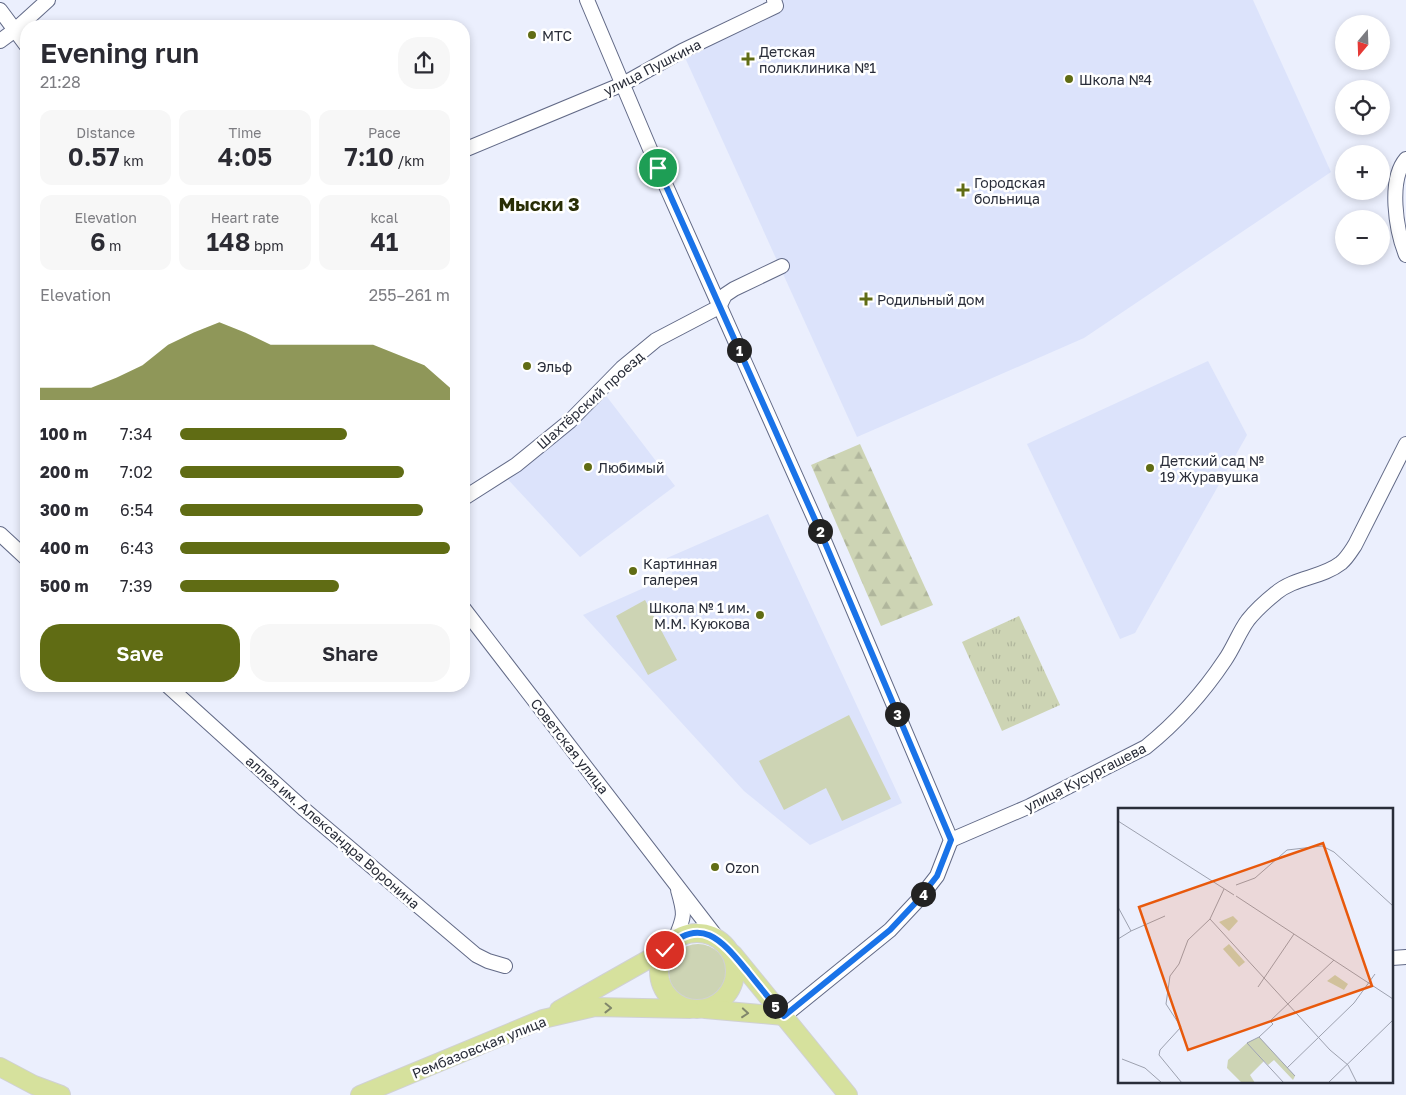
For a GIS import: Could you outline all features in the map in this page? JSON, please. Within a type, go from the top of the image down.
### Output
[{"type":"main road","points":[[543,1020],[689,933],[704,933],[724,944],[848,1095]]},
{"type":"main road","points":[[670,945],[659,964],[659,979],[665,993],[676,1004],[697,1009],[719,1003],[730,992],[735,978],[735,963],[724,944]]},
{"type":"main road","name":"Рембазовская улица","points":[[360,1095],[490,1040],[543,1020],[595,1007],[697,1009],[784,1016]]},
{"type":"main road","points":[[0,1067],[34,1085],[60,1095]]},
{"type":"street","points":[[27,20],[48,0]]},
{"type":"street","points":[[587,0],[719,307],[820,531],[951,840],[937,876],[914,905],[890,930],[784,1016]]},
{"type":"street","name":"улица Пушкина","points":[[470,148],[623,84],[682,51],[776,6],[774,0]]},
{"type":"street","points":[[0,10],[20,36]]},
{"type":"street","points":[[0,41],[20,26]]},
{"type":"street","points":[[1406,159],[1399,170],[1396,192],[1398,226],[1406,254]]},
{"type":"street","points":[[719,307],[725,295],[734,289],[782,266]]},
{"type":"street","name":"Шахтёрский проезд","points":[[470,494],[523,460],[570,420],[622,368],[656,340],[719,307]]},
{"type":"street","name":"улица Кусургашева","points":[[951,840],[1030,806],[1146,747],[1160,736],[1186,711],[1200,693],[1226,658],[1248,620],[1277,592],[1293,582],[1326,571],[1348,556],[1406,444]]},
{"type":"street","points":[[0,534],[20,552]]},
{"type":"street","name":"Советская улица","points":[[470,618],[724,944]]},
{"type":"street","name":"аллея им. Александра Воронина","points":[[175,692],[305,810],[476,955],[505,966]]},
{"type":"street","points":[[670,945],[682,924],[684,910],[676,882]]},
{"type":"shaded area","points":[[774,0],[1253,0],[1331,172],[1084,338],[857,437],[682,51]]},
{"type":"shaded area","points":[[1208,361],[1247,435],[1135,633],[1120,639],[1027,444]]},
{"type":"shaded area","points":[[601,389],[675,486],[580,557],[503,474]]},
{"type":"shaded area","points":[[768,514],[902,803],[810,845],[744,791],[583,615],[673,575],[667,558]]},
{"type":"green space","points":[[860,444],[933,605],[881,626],[811,465]]},
{"type":"green space","points":[[645,600],[677,660],[648,675],[616,616]]},
{"type":"green space","points":[[1019,616],[1060,705],[1002,731],[962,642]]},
{"type":"green space","points":[[849,715],[891,799],[842,821],[826,788],[784,810],[759,761]]},
{"type":"green space","points":[[698,944],[709,946],[722,957],[727,973],[725,984],[714,997],[698,1002],[687,1000],[674,989],[669,973],[671,962],[682,949]]},
{"type":"place","name":"МТС","points":[[532,35]]},
{"type":"place","name":"Детская поликлиника №1","points":[[748,59]]},
{"type":"place","name":"Школа №4","points":[[1069,79]]},
{"type":"place","name":"Городская больница","points":[[963,190]]},
{"type":"place","name":"Родильный дом","points":[[866,299]]},
{"type":"place","name":"Эльф","points":[[527,366]]},
{"type":"place","name":"Любимый","points":[[588,467]]},
{"type":"place","name":"Детский сад № 19 Журавушка","points":[[1150,468]]},
{"type":"place","name":"Картинная галерея","points":[[633,571]]},
{"type":"place","name":"Школа № 1 им. М.М. Куюкова","points":[[760,615]]},
{"type":"place","name":"Ozon","points":[[715,867]]},
{"type":"district","name":"Мыски 3","points":[[539,203]]},
{"type":"route","points":[[658,168],[820,531],[951,840],[937,876],[919,899],[890,930],[784,1016],[729,949],[718,939],[704,933],[689,933],[675,939],[665,950]]}]
